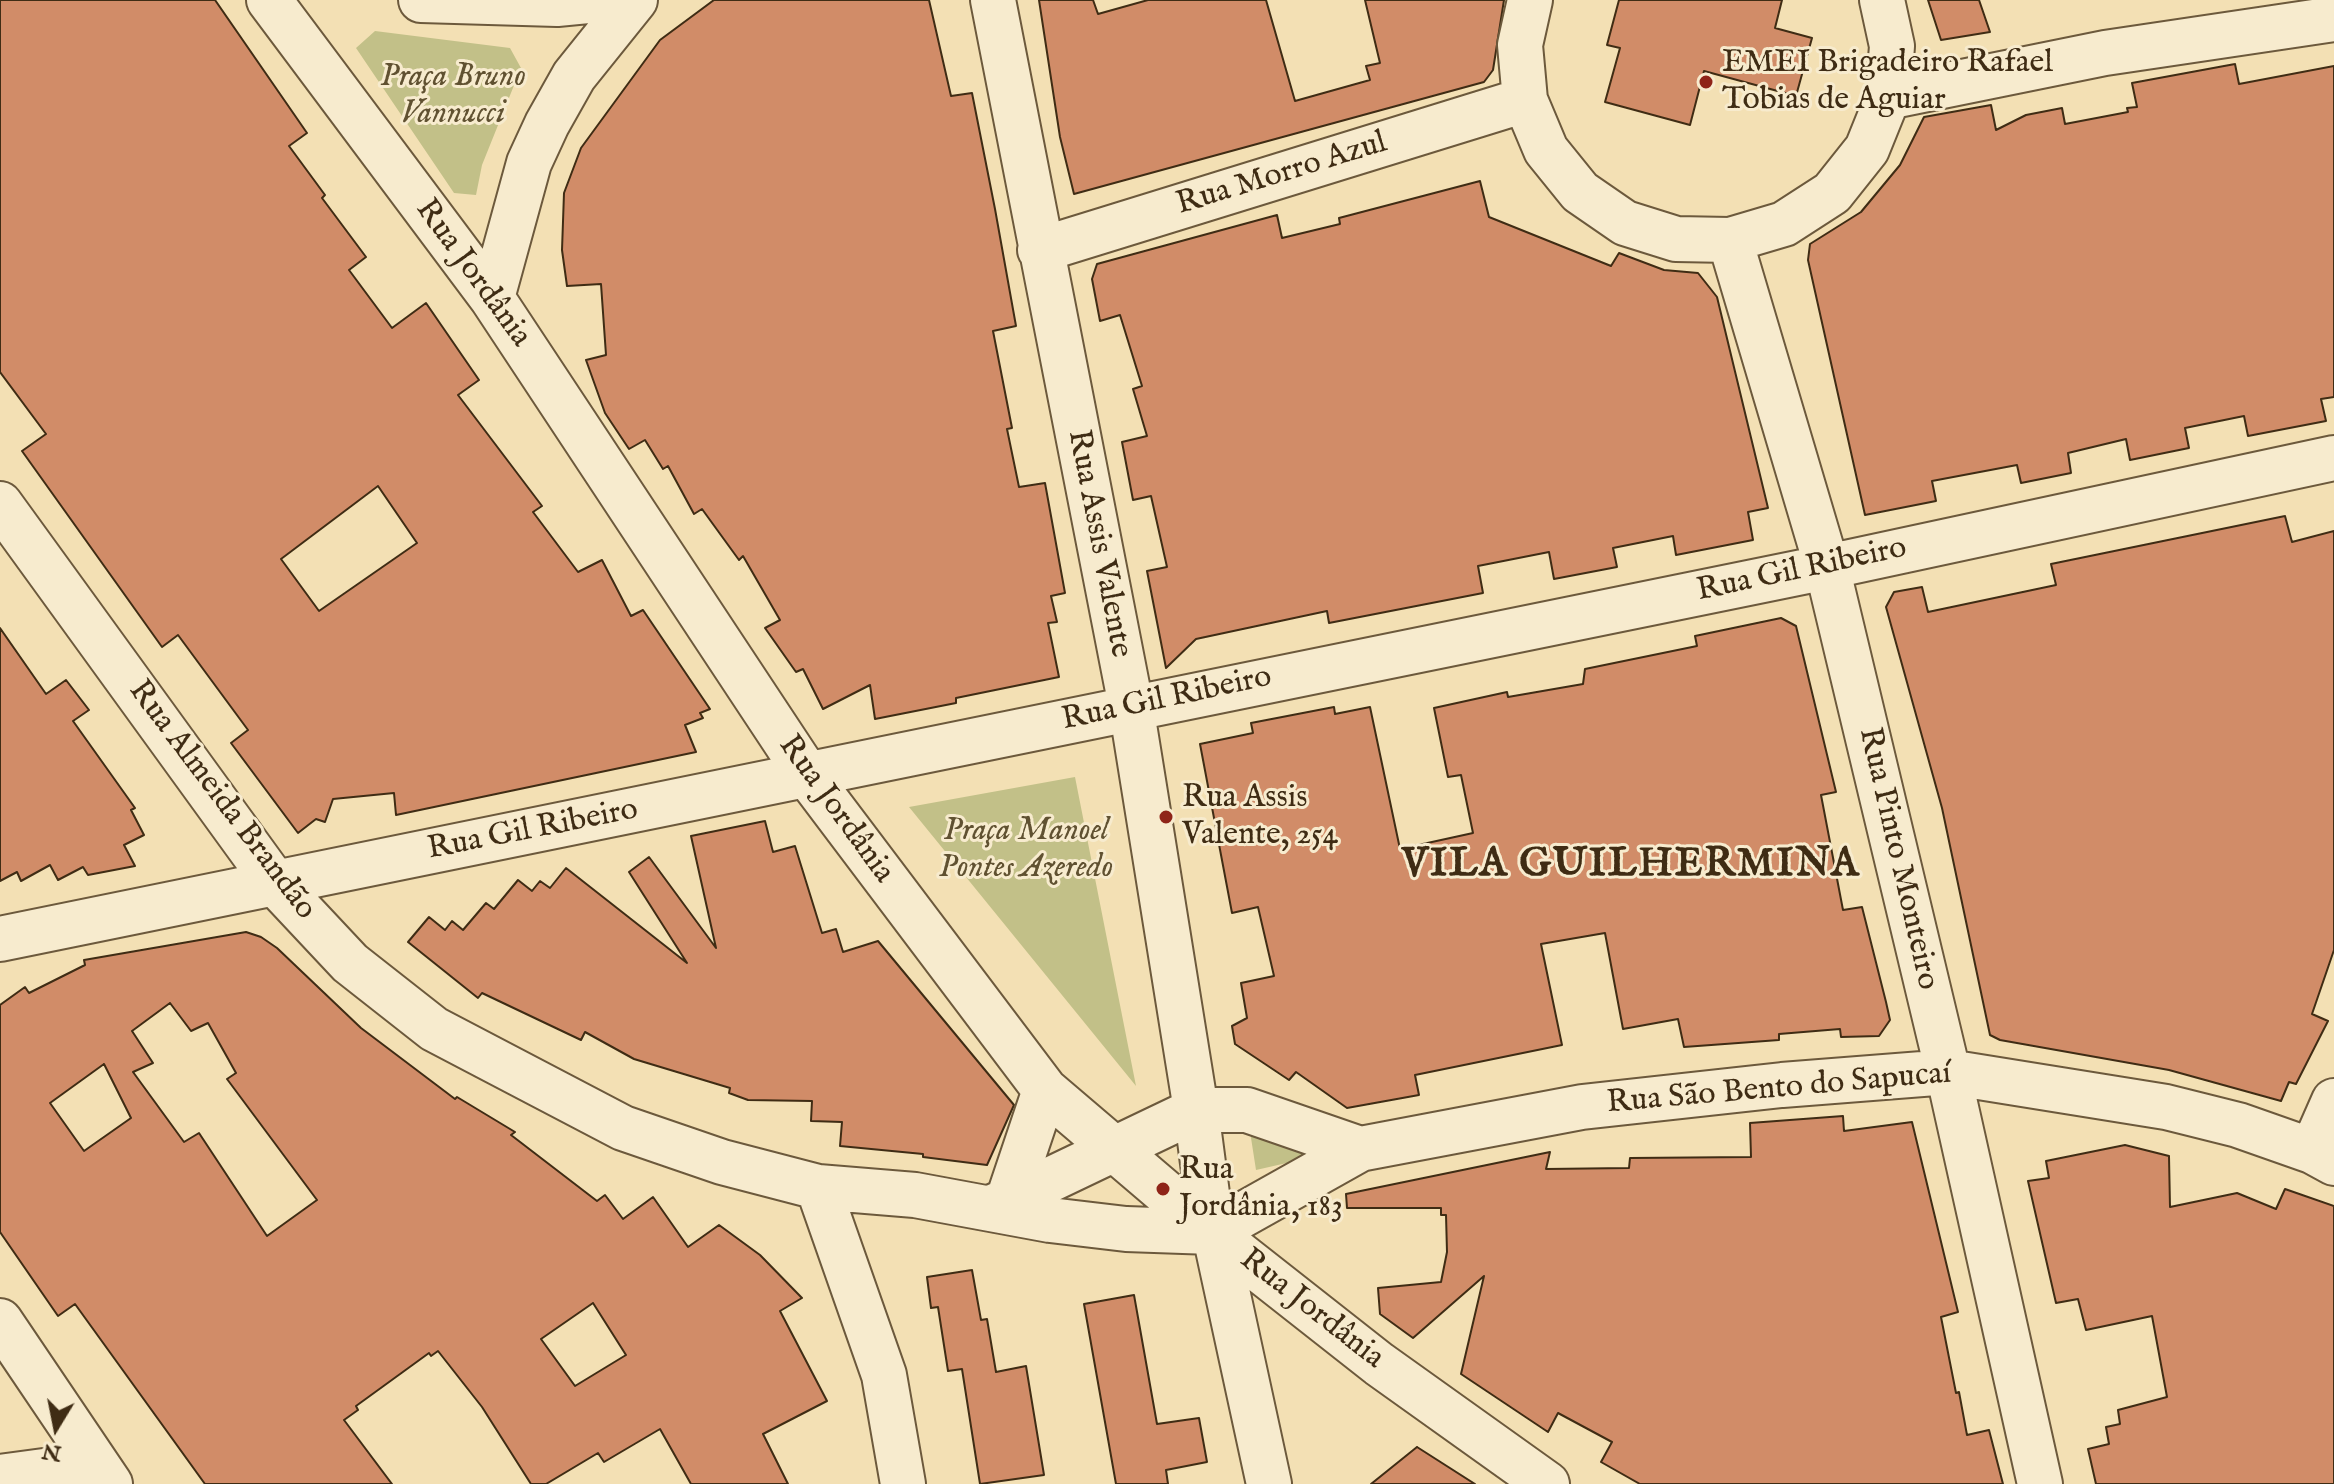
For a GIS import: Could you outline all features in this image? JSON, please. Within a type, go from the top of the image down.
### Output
[{"type":"street","name":"Rua Jordânia","points":[[269,0],[492,298],[808,776],[1045,1090],[1213,1233],[1379,1364],[1547,1484]]},
{"type":"street","points":[[421,0],[557,4],[598,0]]},
{"type":"street","points":[[492,298],[529,163],[547,124],[574,76],[635,0]]},
{"type":"street","name":"Rua Assis Valente","points":[[993,0],[1131,706],[1213,1233],[1269,1484]]},
{"type":"street","points":[[1530,0],[1520,45],[1525,100],[1546,150],[1580,192],[1625,223],[1676,239],[1730,240],[1784,224],[1832,193],[1867,149],[1888,97],[1892,46],[1882,0]]},
{"type":"street","points":[[1888,97],[2105,53],[2334,19]]},
{"type":"street","name":"Rua Morro Azul","points":[[1040,250],[1525,100]]},
{"type":"street","name":"Rua Pinto Monteiro","points":[[1730,240],[1827,567],[1948,1072],[2040,1484]]},
{"type":"street","name":"Rua Gil Ribeiro","points":[[0,939],[808,776],[1131,706],[1827,567],[2334,458]]},
{"type":"street","name":"Rua Almeida Brandão","points":[[0,504],[275,883],[350,963],[434,1029],[623,1128],[722,1162],[818,1187]]},
{"type":"street","name":"Rua São Bento do Sapucaí","points":[[1360,1149],[1582,1107],[1782,1085],[1948,1072],[2166,1107],[2238,1125],[2323,1157]]},
{"type":"street","points":[[1000,1204],[1045,1090]]},
{"type":"street","points":[[2323,1157],[2334,1101]]},
{"type":"street","points":[[1000,1204],[1196,1110],[1247,1110],[1360,1149]]},
{"type":"street","points":[[903,1484],[884,1375],[818,1187],[1000,1204],[1050,1220],[1096,1226],[1213,1233],[1360,1149]]},
{"type":"street","points":[[0,1321],[103,1474]]},
{"type":"street","points":[[0,1477],[103,1474]]},
{"type":"green space","name":"Praça Bruno Vannucci","points":[[375,31],[510,48],[521,68],[482,165],[476,195],[454,193],[356,48]]},
{"type":"green space","name":"Praça Manoel Pontes Azeredo","points":[[1075,777],[1136,1086],[909,807]]},
{"type":"green space","points":[[1259,1124],[1313,1157],[1256,1170],[1249,1125]]},
{"type":"building","points":[[0,0],[215,0],[307,133],[289,146],[325,195],[322,198],[366,257],[349,270],[392,328],[426,303],[479,380],[458,395],[542,506],[533,512],[578,572],[602,560],[631,616],[643,610],[710,709],[700,713],[703,718],[685,725],[696,752],[396,815],[394,793],[333,799],[325,822],[316,819],[298,833],[231,743],[248,730],[178,635],[162,647],[22,451],[46,434],[0,372]],"holes":[[[378,486],[417,543],[319,611],[281,559]]]},
{"type":"building","points":[[714,0],[929,0],[951,96],[972,93],[995,209],[1016,326],[993,331],[1012,428],[1007,429],[1019,487],[1045,483],[1065,593],[1051,596],[1057,622],[1048,623],[1059,677],[956,698],[956,703],[875,719],[870,685],[823,709],[803,669],[796,672],[765,628],[780,620],[743,556],[739,560],[702,509],[694,514],[668,466],[663,469],[645,440],[629,449],[605,413],[586,360],[606,355],[601,284],[567,286],[562,250],[564,193],[581,148],[660,40]]},
{"type":"building","points":[[1039,0],[1093,0],[1098,14],[1148,0],[1266,0],[1295,101],[1370,80],[1366,66],[1380,63],[1365,0],[1504,0],[1493,70],[1484,82],[1074,194],[1060,137]]},
{"type":"building","points":[[1619,0],[1782,0],[1775,28],[1812,38],[1796,96],[1704,71],[1690,125],[1605,102],[1620,48],[1607,45]]},
{"type":"building","points":[[1928,0],[1979,0],[1990,32],[1941,40]]},
{"type":"building","points":[[2235,64],[2239,84],[2334,66],[2334,397],[2321,399],[2326,421],[2248,436],[2244,416],[2185,428],[2189,448],[2130,460],[2126,439],[2068,453],[2071,473],[2021,483],[2017,465],[1932,481],[1936,501],[1865,515],[1808,260],[1810,244],[1861,212],[1900,165],[1924,117],[1991,105],[1996,130],[2026,115],[2062,108],[2065,124],[2128,112],[2127,108],[2137,107],[2132,83]]},
{"type":"building","points":[[1480,181],[1489,217],[1611,266],[1619,253],[1664,270],[1698,273],[1717,297],[1768,508],[1748,512],[1753,540],[1676,555],[1673,536],[1613,548],[1617,567],[1554,579],[1549,552],[1478,566],[1483,593],[1329,623],[1327,611],[1196,639],[1166,668],[1147,571],[1167,567],[1151,496],[1133,500],[1122,442],[1147,436],[1133,389],[1142,386],[1120,315],[1100,321],[1092,279],[1097,264],[1277,215],[1282,238],[1340,224],[1339,218]]},
{"type":"building","points":[[2285,516],[2292,542],[2334,531],[2334,950],[2312,1014],[2328,1021],[2296,1084],[2289,1082],[2281,1101],[2169,1070],[2000,1040],[1990,1035],[1942,808],[1886,607],[1894,592],[1922,587],[1928,612],[2056,585],[2051,564]]},
{"type":"building","points":[[1781,618],[1796,626],[1836,792],[1821,795],[1843,910],[1862,907],[1886,1002],[1890,1020],[1879,1036],[1841,1037],[1840,1029],[1779,1034],[1779,1040],[1684,1047],[1678,1019],[1623,1029],[1605,933],[1541,944],[1562,1045],[1415,1075],[1419,1095],[1347,1108],[1296,1072],[1289,1080],[1235,1044],[1232,1026],[1247,1018],[1241,983],[1274,976],[1258,907],[1232,913],[1200,744],[1253,733],[1251,723],[1334,707],[1335,714],[1370,707],[1400,849],[1473,833],[1461,775],[1448,777],[1434,708],[1507,692],[1508,697],[1583,684],[1585,669],[1697,646],[1695,636]]},
{"type":"building","points":[[0,628],[46,694],[66,680],[89,710],[73,721],[135,808],[131,810],[144,835],[124,845],[135,866],[88,875],[83,867],[58,880],[50,865],[21,881],[17,872],[0,881]]},
{"type":"building","points":[[765,821],[773,852],[795,846],[822,933],[836,929],[843,952],[878,941],[1014,1105],[987,1165],[923,1157],[923,1154],[840,1146],[842,1122],[811,1121],[812,1101],[748,1100],[729,1093],[730,1088],[634,1059],[585,1032],[581,1040],[482,993],[478,998],[408,942],[429,917],[445,930],[452,921],[463,930],[486,903],[494,909],[518,880],[532,891],[540,881],[550,888],[566,868],[687,963],[629,872],[649,857],[716,948],[691,836]]},
{"type":"building","points":[[246,932],[261,937],[277,948],[361,1028],[455,1099],[457,1097],[515,1132],[511,1135],[597,1201],[605,1195],[623,1219],[653,1197],[688,1247],[719,1225],[760,1255],[802,1298],[780,1311],[827,1401],[763,1434],[788,1484],[691,1484],[660,1429],[604,1462],[598,1453],[546,1484],[531,1484],[482,1407],[438,1351],[431,1356],[429,1353],[356,1406],[358,1410],[344,1420],[392,1484],[205,1484],[75,1304],[58,1316],[0,1232],[0,1005],[25,987],[29,993],[85,965],[84,960]],"holes":[[[170,1003],[191,1031],[208,1023],[236,1073],[227,1079],[317,1200],[267,1236],[199,1133],[184,1142],[133,1072],[153,1063],[132,1031]],[[104,1064],[131,1118],[84,1151],[50,1103]],[[593,1303],[626,1355],[575,1386],[541,1339]]]},
{"type":"building","points":[[1843,1116],[1844,1131],[1912,1122],[1958,1312],[1941,1317],[1956,1393],[1959,1392],[1967,1435],[1989,1430],[2003,1484],[1640,1484],[1601,1462],[1612,1442],[1558,1413],[1548,1432],[1461,1374],[1484,1276],[1413,1338],[1380,1314],[1378,1288],[1441,1282],[1447,1252],[1446,1215],[1441,1215],[1441,1208],[1347,1208],[1346,1194],[1550,1152],[1546,1169],[1629,1168],[1630,1158],[1751,1157],[1750,1123]]},
{"type":"building","points":[[2125,1145],[2169,1156],[2170,1207],[2237,1193],[2276,1209],[2285,1189],[2334,1206],[2334,1484],[2096,1484],[2088,1449],[2109,1444],[2106,1427],[2120,1424],[2118,1410],[2167,1397],[2152,1316],[2086,1330],[2078,1299],[2056,1303],[2028,1181],[2049,1178],[2046,1161]]},
{"type":"building","points":[[972,1270],[981,1320],[987,1319],[996,1372],[1026,1366],[1044,1475],[980,1484],[962,1369],[948,1371],[938,1307],[931,1308],[927,1277]]},
{"type":"building","points":[[1134,1295],[1157,1424],[1199,1418],[1207,1462],[1166,1470],[1168,1484],[1116,1484],[1084,1304]]},
{"type":"building","points":[[1417,1447],[1475,1484],[1371,1484]]},
{"type":"place","name":"EMEI Brigadeiro Rafael Tobias de Aguiar","points":[[1706,82]]},
{"type":"place","name":"Rua Assis Valente, 254","points":[[1166,817]]},
{"type":"place","name":"Rua Jordânia, 183","points":[[1163,1189]]},
{"type":"district","name":"VILA GUILHERMINA","points":[[1631,867]]}]
